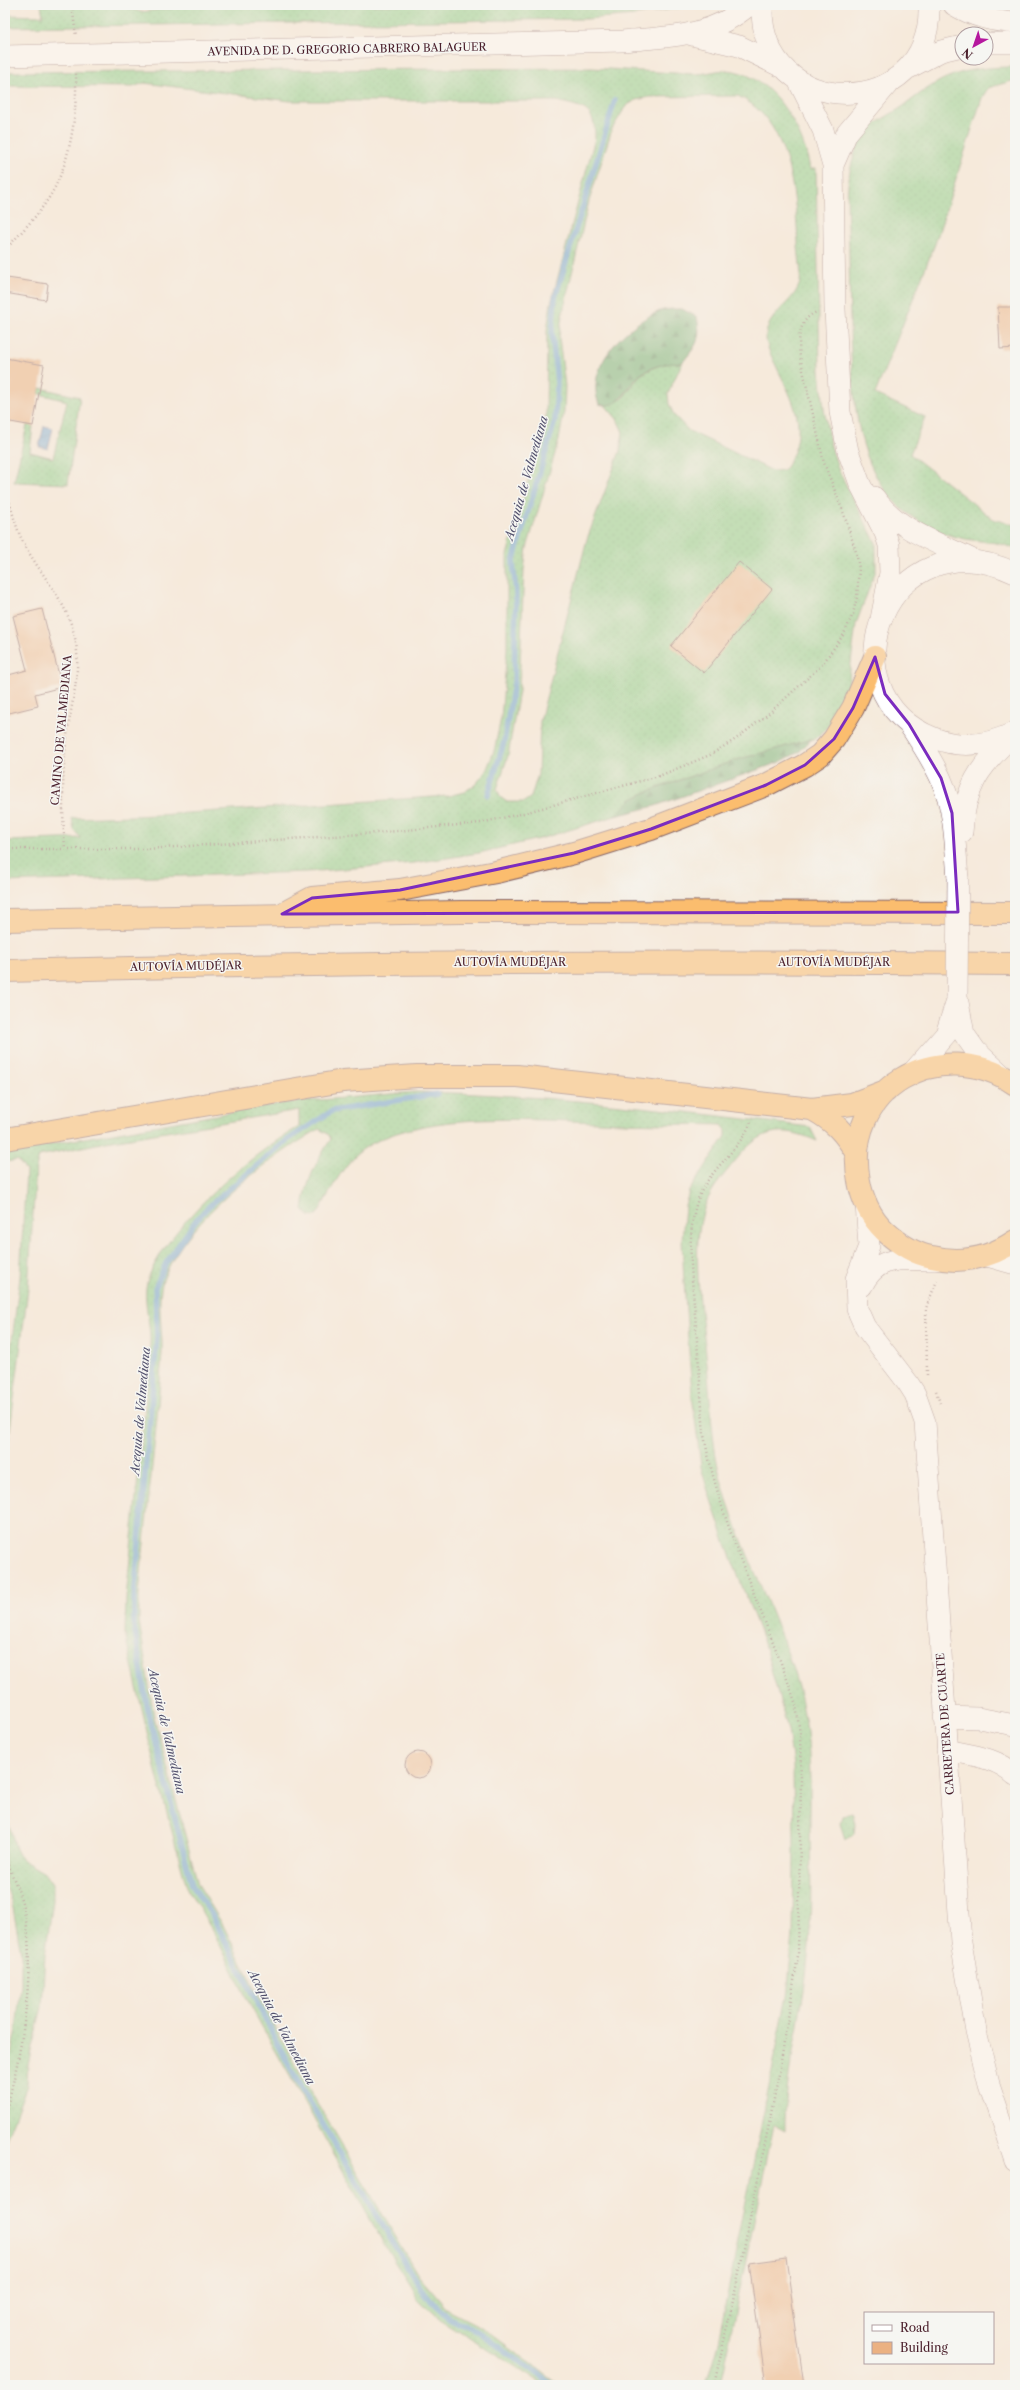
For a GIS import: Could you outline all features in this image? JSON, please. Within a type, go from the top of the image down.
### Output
[{"type":"highway","points":[[282,914],[312,898],[361,895],[407,889],[496,872],[574,852],[651,829],[766,785],[805,765],[820,755],[834,739],[853,708],[875,657]]},
{"type":"highway","points":[[5,920],[282,914],[596,911],[1015,913]]},
{"type":"highway","name":"AUTOVÍA MUDÉJAR","points":[[5,971],[184,966],[611,962],[1015,964]]},
{"type":"highway","points":[[1008,1079],[979,1066],[956,1063],[926,1067],[912,1073],[886,1091],[876,1101],[863,1126],[857,1154],[857,1171],[866,1204],[881,1227],[902,1245],[947,1266],[987,1256],[1015,1240]]},
{"type":"highway","points":[[5,1139],[343,1081],[417,1076],[517,1076],[812,1109],[852,1104],[886,1091]]},
{"type":"highway","points":[[812,1109],[826,1117],[840,1128],[857,1154]]},
{"type":"street","name":"AVENIDA DE D. GREGORIO CABRERO BALAGUER","points":[[5,56],[584,44],[689,34],[717,26],[749,5]]},
{"type":"street","points":[[762,5],[763,24],[769,45],[792,75],[820,124],[832,165],[835,309],[840,412],[844,433],[855,468],[867,500],[885,533],[889,546],[890,573],[876,638],[875,657],[878,676],[885,694],[895,710],[909,724],[925,735],[944,742],[963,745],[983,744],[1002,739],[1015,733]]},
{"type":"street","points":[[832,165],[851,128],[917,55],[925,38],[929,19],[929,5]]},
{"type":"street","points":[[954,5],[967,13],[988,21],[1015,22]]},
{"type":"street","name":"AVENIDA DE D. GREGORIO CABRERO BALAGUER","points":[[689,34],[739,46],[815,89],[853,95],[872,91],[942,51],[954,48]]},
{"type":"street","points":[[994,43],[1015,43]]},
{"type":"street","points":[[855,468],[876,499],[898,521],[922,536],[974,560],[993,564],[1014,572]]},
{"type":"street","points":[[881,619],[890,601],[902,586],[918,574],[935,565],[954,561],[974,560]]},
{"type":"street","points":[[909,724],[941,778],[947,795],[952,813],[958,878]]},
{"type":"street","points":[[1008,1079],[976,1051],[964,1034],[957,997],[958,878],[964,808],[971,785],[986,761],[1015,733]]},
{"type":"street","points":[[912,1073],[946,1034],[957,997]]},
{"type":"street","name":"CARRETERA DE CUARTE","points":[[866,1204],[869,1246],[856,1279],[856,1301],[865,1327],[900,1370],[915,1394],[925,1422],[944,1717],[961,1942],[967,1984],[989,2084],[1015,2160]]},
{"type":"street","points":[[987,1256],[1015,1264]]},
{"type":"street","points":[[856,1301],[866,1277],[872,1269],[885,1262],[947,1266]]},
{"type":"street","points":[[944,1717],[978,1718],[1015,1725]]},
{"type":"street","points":[[947,1750],[1010,1768]]},
{"type":"path","points":[[5,250],[43,206],[55,187],[66,160],[76,93],[77,39],[72,5]]},
{"type":"path","points":[[5,849],[147,849],[376,833],[480,823],[520,814],[659,776],[710,755],[736,739],[767,715],[821,666],[841,640],[853,614],[859,583],[856,552],[844,514],[824,462],[800,357],[798,340],[801,328],[808,318],[815,312],[835,309]]},
{"type":"path","name":"CAMINO DE VALMEDIANA","points":[[5,487],[23,543],[65,608],[74,634],[77,654],[76,683],[64,760],[62,813],[65,848]]},
{"type":"path","points":[[714,2385],[737,2283],[780,2067],[800,1928],[801,1782],[800,1734],[796,1705],[734,1540],[709,1459],[704,1435],[692,1264],[692,1235],[697,1202],[708,1180],[748,1130],[755,1102]]},
{"type":"path","points":[[927,1378],[926,1308],[947,1266]]},
{"type":"path","points":[[935,1390],[940,1404]]},
{"type":"path","points":[[5,1857],[24,1911],[29,1940],[29,1968],[18,2060],[5,2112]]},
{"type":"highlighted area","points":[[875,657],[885,694],[909,724],[941,778],[952,813],[958,912],[282,914],[312,898],[400,890],[574,853],[651,829],[766,785],[805,765],[834,739],[853,708]]},
{"type":"green space","points":[[41,5],[119,5],[141,12],[196,5],[697,5],[635,15],[587,19],[5,27],[5,15],[43,16]]},
{"type":"green space","points":[[1015,67],[1015,80],[988,88],[982,98],[935,244],[875,394],[925,417],[910,454],[993,519],[1015,525],[1015,549],[999,544],[960,538],[936,530],[914,518],[887,493],[870,464],[860,432],[852,372],[847,206],[849,177],[857,147],[865,133],[874,125],[929,88],[952,75],[983,68]]},
{"type":"green space","points":[[592,68],[702,74],[728,70],[749,76],[762,84],[785,109],[794,123],[807,154],[810,169],[816,169],[820,370],[824,409],[830,443],[839,471],[876,543],[876,570],[856,624],[848,686],[830,724],[817,738],[736,760],[647,792],[632,799],[615,816],[543,838],[479,853],[414,863],[307,872],[5,882],[5,841],[81,838],[74,830],[72,818],[157,815],[448,796],[464,792],[476,784],[486,771],[494,751],[501,718],[507,650],[507,555],[546,417],[547,330],[551,303],[595,138],[593,120],[586,110],[574,105],[557,101],[290,101],[144,83],[133,87],[5,86],[5,72]],"holes":[[[738,96],[755,107],[769,122],[779,140],[786,160],[795,202],[800,282],[792,296],[770,322],[766,338],[769,351],[791,397],[798,421],[798,433],[792,457],[784,470],[773,471],[689,431],[674,415],[669,404],[668,394],[682,363],[665,363],[640,375],[622,399],[605,405],[617,419],[623,432],[620,451],[587,539],[540,721],[538,774],[531,797],[524,802],[507,802],[500,797],[497,789],[508,756],[519,691],[524,570],[527,548],[559,440],[564,412],[565,386],[559,337],[562,316],[589,201],[612,129],[626,106],[636,100],[650,97]]]},
{"type":"green space","points":[[682,309],[697,317],[699,332],[697,342],[682,363],[666,364],[651,368],[636,378],[619,400],[613,404],[599,404],[596,390],[598,375],[604,360],[613,347],[637,324],[650,316],[663,310]]},
{"type":"green space","points":[[40,388],[80,397],[68,484],[14,482],[27,425],[33,426],[30,452],[53,458],[67,401],[39,394]]},
{"type":"green space","points":[[812,739],[799,752],[780,762],[655,806],[615,816],[632,799],[647,792],[736,760]]},
{"type":"green space","points":[[415,1092],[514,1096],[663,1109],[810,1127],[817,1141],[804,1136],[782,1132],[763,1136],[754,1142],[736,1160],[711,1193],[704,1208],[699,1232],[699,1289],[713,1439],[718,1469],[732,1514],[782,1637],[792,1668],[801,1700],[807,1732],[810,1782],[811,1900],[809,1951],[787,2090],[785,2131],[774,2125],[720,2385],[706,2385],[717,2346],[787,1996],[793,1934],[794,1849],[793,1765],[788,1730],[763,1640],[726,1545],[701,1467],[692,1395],[682,1240],[685,1206],[689,1191],[726,1136],[726,1130],[722,1125],[513,1119],[452,1122],[422,1126],[395,1133],[371,1144],[362,1150],[346,1166],[318,1213],[314,1217],[309,1216],[303,1209],[304,1199],[312,1172],[331,1139],[328,1134],[319,1129],[276,1157],[211,1211],[176,1253],[165,1275],[160,1294],[162,1353],[139,1595],[139,1621],[154,1716],[198,1884],[223,1925],[254,1988],[302,2077],[418,2275],[448,2310],[483,2328],[560,2385],[545,2385],[440,2320],[419,2300],[389,2253],[251,2007],[212,1929],[187,1888],[155,1768],[125,1634],[126,1598],[149,1363],[150,1332],[146,1307],[146,1291],[149,1276],[160,1255],[175,1234],[214,1192],[258,1154],[299,1127],[299,1110],[106,1142],[39,1156],[36,1168],[28,1289],[5,1469],[5,1396],[20,1277],[26,1171],[18,1160],[5,1162],[5,1152],[284,1103]]},
{"type":"green space","points":[[5,1810],[16,1849],[21,1859],[46,1874],[53,1884],[53,1901],[45,1955],[42,2007],[28,2064],[27,2085],[5,2142],[5,2086],[16,2029],[21,1986],[21,1953],[13,1908],[5,1882]]},
{"type":"green space","points":[[852,1813],[855,1824],[854,1834],[846,1839],[841,1824],[843,1816]]},
{"type":"water","points":[[44,426],[53,428],[48,449],[39,447]]},
{"type":"building","points":[[7,278],[48,284],[46,300],[5,293]]},
{"type":"building","points":[[998,307],[1015,307],[1015,348],[1000,349]]},
{"type":"building","points":[[5,358],[44,365],[33,426],[5,421]]},
{"type":"building","points":[[739,562],[772,589],[704,673],[671,646]]},
{"type":"building","points":[[42,609],[62,687],[35,694],[38,706],[5,714],[5,676],[27,670],[13,616]]},
{"type":"building","points":[[418,1752],[427,1756],[431,1765],[427,1774],[418,1778],[409,1774],[405,1765],[409,1756]]},
{"type":"building","points":[[786,2258],[804,2385],[766,2385],[749,2263]]},
{"type":"waterway","name":"Acequia de Valmediana","points":[[488,795],[504,742],[514,682],[516,595],[513,562],[555,421],[557,384],[552,333],[555,298],[615,100]]},
{"type":"waterway","name":"Acequia de Valmediana","points":[[437,1094],[332,1111],[286,1141],[208,1207],[196,1220],[166,1263],[155,1288],[157,1337],[134,1599],[134,1626],[148,1711],[192,1885],[212,1915],[295,2077],[412,2275],[432,2302],[450,2319],[478,2332],[554,2385]]}]
